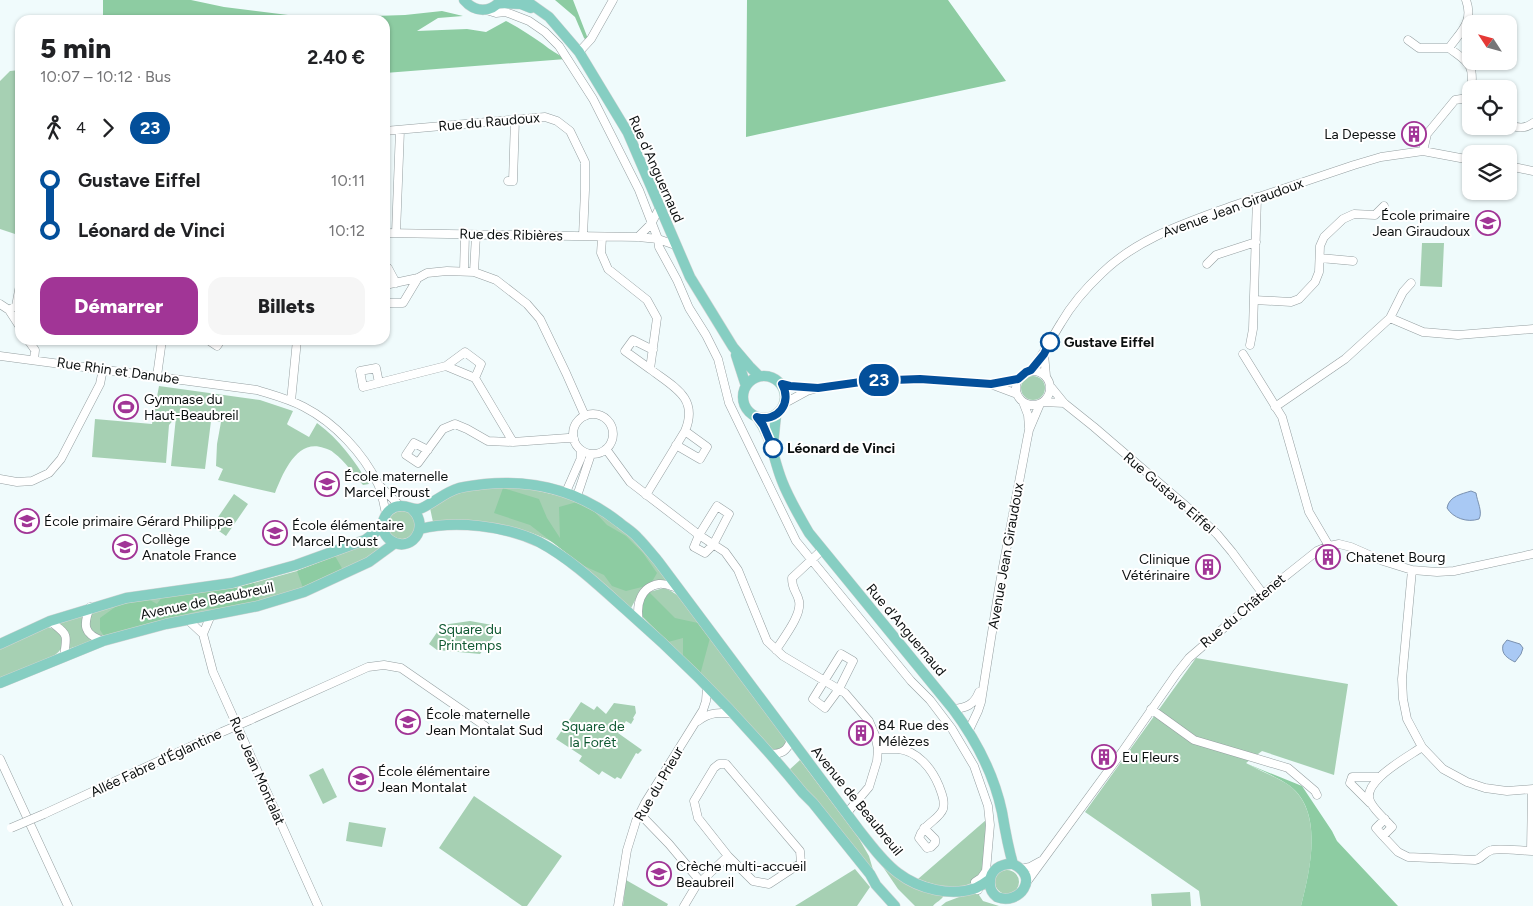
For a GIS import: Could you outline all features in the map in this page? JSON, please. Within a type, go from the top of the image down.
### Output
[{"type":"main road","points":[[464,0],[473,8],[486,10],[491,9],[500,1]]},
{"type":"main road","name":"Rue d'Anguernaud","points":[[525,0],[549,18],[578,52],[628,133],[690,277],[733,347],[754,373],[759,376],[773,377],[782,384]]},
{"type":"main road","name":"Rue d'Anguernaud","points":[[500,1],[521,4],[541,12]]},
{"type":"main road","name":"Rue d'Anguernaud","points":[[733,347],[746,386],[743,392],[745,405],[748,411],[757,417],[763,425],[773,448],[782,482],[796,512],[822,550],[953,708],[968,730],[986,763],[1002,811],[1005,834],[1017,867],[1024,874],[1026,883]]},
{"type":"main road","points":[[746,386],[759,376]]},
{"type":"main road","points":[[757,417],[766,418],[776,415],[783,407],[786,394],[782,384]]},
{"type":"main road","name":"Rue d'Anguernaud","points":[[773,448],[776,415]]},
{"type":"main road","name":"Avenue de Beaubreuil","points":[[412,509],[420,509],[444,494],[468,486],[507,482],[538,485],[566,492],[577,496],[610,515],[638,537],[846,814],[886,863],[914,883],[946,891],[977,889],[990,880]]},
{"type":"main road","points":[[395,543],[386,536],[382,527],[386,514],[395,507],[400,506],[412,509],[419,518],[420,529],[440,525],[477,526],[503,530],[530,538],[567,560],[639,621],[734,714],[813,803],[870,874],[876,885],[895,906]]},
{"type":"main road","name":"Avenue de Beaubreuil","points":[[0,644],[50,621],[126,598],[232,583],[296,565],[365,540],[382,527]]},
{"type":"main road","name":"Avenue de Beaubreuil","points":[[0,684],[103,641],[152,627],[258,606],[304,592],[369,562],[395,543],[405,544],[410,542],[420,529]]},
{"type":"main road","name":"Rue d'Anguernaud","points":[[990,880],[1002,854],[1005,834]]},
{"type":"main road","points":[[997,867],[1002,864],[1017,867]]},
{"type":"main road","points":[[990,880],[990,887],[993,893],[1007,903],[1013,900],[1021,901],[1026,883]]},
{"type":"street","points":[[578,52],[591,39],[614,0]]},
{"type":"street","points":[[1449,48],[1468,21],[1470,10],[1466,0]]},
{"type":"street","points":[[486,10],[496,13],[505,12],[529,22],[545,32],[559,46],[593,99],[639,190],[658,239],[659,247],[677,280],[689,308],[718,359],[729,403],[796,541],[911,681],[930,700],[952,729],[974,766],[988,806],[990,825],[986,871],[982,878],[975,882],[977,889]]},
{"type":"street","points":[[1408,40],[1419,48],[1449,48],[1470,64],[1473,74],[1472,80]]},
{"type":"street","points":[[1422,151],[1427,134],[1455,100],[1462,100]]},
{"type":"street","name":"Rue du Raudoux","points":[[390,131],[545,117],[556,121],[570,131],[585,162],[583,236]]},
{"type":"street","points":[[508,181],[512,182],[515,119]]},
{"type":"street","points":[[1517,127],[1528,126],[1533,123]]},
{"type":"street","points":[[396,232],[400,130]]},
{"type":"street","name":"Avenue Jean Giraudoux","points":[[1031,370],[1044,354],[1061,322],[1078,298],[1103,272],[1134,247],[1192,221],[1381,157],[1422,151],[1462,158]]},
{"type":"street","points":[[1517,168],[1533,171]]},
{"type":"street","points":[[1250,345],[1253,329],[1257,198]]},
{"type":"street","points":[[638,237],[652,224],[660,206]]},
{"type":"street","points":[[1254,300],[1291,302],[1299,298],[1315,282],[1319,272],[1320,246],[1324,237],[1343,219],[1354,214],[1375,215],[1384,206]]},
{"type":"street","name":"Rue des Ribières","points":[[390,232],[602,238],[638,237],[658,239],[675,245]]},
{"type":"street","points":[[464,272],[465,234]]},
{"type":"street","points":[[474,272],[476,235]]},
{"type":"street","points":[[602,238],[601,253],[608,269],[647,300],[657,318],[650,369]]},
{"type":"street","points":[[1207,264],[1216,255],[1256,242]]},
{"type":"street","points":[[1320,258],[1353,261]]},
{"type":"street","points":[[390,284],[418,278],[427,273],[447,271],[474,272],[496,280],[527,304],[540,319],[585,416]]},
{"type":"street","points":[[390,272],[396,283]]},
{"type":"street","points":[[390,303],[403,303],[418,278]]},
{"type":"street","points":[[1275,407],[1345,359],[1390,318],[1403,292],[1411,284]]},
{"type":"street","points":[[0,304],[15,308]]},
{"type":"street","points":[[1390,318],[1423,332],[1458,335],[1533,329]]},
{"type":"street","points":[[646,495],[685,431],[690,406],[679,391],[626,351],[633,340],[653,350]]},
{"type":"street","points":[[32,345],[35,350],[34,360]]},
{"type":"street","points":[[157,376],[161,345]]},
{"type":"street","points":[[291,401],[297,345]]},
{"type":"street","points":[[379,383],[446,366],[465,352],[481,364],[475,378]]},
{"type":"street","points":[[1044,354],[1046,376]]},
{"type":"street","points":[[1243,354],[1282,417],[1309,512],[1329,546],[1339,544],[1412,570],[1437,572],[1454,571],[1533,554]]},
{"type":"street","name":"Rue Rhin et Danube","points":[[0,356],[257,390],[291,401],[317,414],[338,432],[359,455],[378,485],[400,506]]},
{"type":"street","points":[[446,366],[475,378],[513,442]]},
{"type":"street","points":[[0,480],[32,482],[48,473],[60,460],[100,384],[103,369]]},
{"type":"street","points":[[1042,403],[1050,394],[1049,380],[1036,370],[1026,372],[1018,379],[1016,384],[1017,394],[1023,402],[1031,405],[1064,403]]},
{"type":"street","points":[[991,384],[1018,379]]},
{"type":"street","points":[[785,404],[807,391],[868,381],[952,380],[991,384],[1017,394]]},
{"type":"street","points":[[782,384],[818,388]]},
{"type":"street","name":"Rue Gustave Eiffel","points":[[1051,387],[1064,403],[1217,534],[1263,594]]},
{"type":"street","name":"Avenue Jean Giraudoux","points":[[1023,402],[1028,415],[1030,430]]},
{"type":"street","name":"Avenue Jean Giraudoux","points":[[968,730],[979,706],[999,588],[1030,430],[1042,403]]},
{"type":"street","points":[[597,414],[608,421],[613,432],[610,444],[606,449],[597,454],[591,454],[582,450],[574,439],[575,425],[585,416],[597,414]]},
{"type":"street","points":[[428,450],[443,428],[455,424],[488,442],[574,439]]},
{"type":"street","points":[[676,445],[700,459],[707,447],[685,431]]},
{"type":"street","points":[[606,449],[630,482],[699,535],[725,552],[738,570],[767,641],[783,656],[845,693],[869,721],[878,749],[876,762],[869,787],[846,814]]},
{"type":"street","points":[[566,492],[581,458],[582,450]]},
{"type":"street","points":[[577,496],[591,454]]},
{"type":"street","name":"Rue Rhin et Danube","points":[[378,485],[386,514]]},
{"type":"street","points":[[717,506],[729,514],[713,544],[705,553],[694,547],[699,535],[717,506]]},
{"type":"street","name":"Rue du Châtenet","points":[[1026,883],[1177,673],[1195,652],[1317,550],[1329,546]]},
{"type":"street","points":[[776,650],[800,611],[800,603],[792,585],[792,578],[822,550]]},
{"type":"street","points":[[1378,777],[1352,777],[1350,783],[1392,827],[1383,836],[1398,852],[1408,857],[1480,860],[1492,850],[1532,851],[1532,789],[1507,791],[1485,788],[1467,782],[1443,769],[1422,747],[1406,719],[1402,679],[1412,570]]},
{"type":"street","points":[[639,621],[639,599],[647,589],[660,584],[678,588]]},
{"type":"street","points":[[90,608],[84,622],[88,632],[103,641]]},
{"type":"street","points":[[188,620],[203,634],[211,615]]},
{"type":"street","points":[[50,621],[63,630],[67,641],[64,656]]},
{"type":"street","name":"Rue Jean Montalat","points":[[203,634],[213,672],[318,906]]},
{"type":"street","points":[[841,654],[853,661],[825,708],[813,699],[824,680],[841,654]]},
{"type":"street","name":"Allée Fabre d'Églantine","points":[[11,828],[368,666],[384,664],[401,668],[485,726]]},
{"type":"street","name":"Avenue Jean Giraudoux","points":[[953,708],[963,708],[971,705],[983,681]]},
{"type":"street","name":"Rue du Prieur","points":[[618,906],[627,850],[640,814],[703,710],[707,687]]},
{"type":"street","points":[[1152,709],[1194,740],[1288,768],[1315,791],[1317,795]]},
{"type":"street","name":"Rue du Prieur","points":[[695,724],[707,715],[716,712],[734,714]]},
{"type":"street","points":[[770,754],[780,754],[786,750],[791,740]]},
{"type":"street","points":[[1370,803],[1368,796],[1370,788],[1378,777],[1422,747]]},
{"type":"street","points":[[878,749],[899,749],[914,754],[925,763],[936,780],[944,800],[942,811],[924,828]]},
{"type":"street","points":[[0,759],[68,906]]},
{"type":"street","points":[[719,764],[726,764],[800,851],[801,863],[769,884],[753,881],[728,856],[698,818],[694,801],[714,768],[719,764]]},
{"type":"street","points":[[640,814],[669,844],[700,881]]},
{"type":"street","points":[[684,906],[700,881],[728,856]]},
{"type":"street","points":[[1017,867],[1030,867],[1044,859]]},
{"type":"green space","points":[[103,0],[191,0],[224,7],[288,15],[103,15]]},
{"type":"green space","points":[[555,0],[573,0],[590,44],[584,38],[575,17]]},
{"type":"green space","points":[[747,0],[948,0],[1006,81],[746,137]]},
{"type":"green space","points":[[442,11],[463,16],[438,18],[417,31],[467,29],[486,32],[506,21],[566,59],[390,73],[390,15]]},
{"type":"green space","points":[[15,70],[15,234],[0,229],[0,81],[10,71]]},
{"type":"green space","points":[[1422,243],[1444,243],[1442,287],[1420,286]]},
{"type":"green space","points":[[1033,376],[1038,377],[1044,383],[1044,393],[1038,399],[1033,400],[1028,399],[1022,393],[1021,388],[1022,383],[1028,377]]},
{"type":"green space","points":[[159,386],[260,400],[293,411],[288,425],[309,437],[317,423],[333,436],[346,451],[369,484],[363,485],[332,451],[314,446],[306,448],[292,459],[275,493],[218,480],[223,469],[216,466],[221,422],[211,421],[205,469],[171,466],[176,417],[169,425],[166,463],[92,457],[95,419],[152,424]]},
{"type":"green space","points":[[514,486],[574,500],[604,515],[635,541],[669,583],[639,593],[631,608],[558,546],[541,537],[527,531],[495,524],[463,521],[433,522],[430,508],[450,496],[465,490]]},
{"type":"green space","points":[[503,488],[539,499],[547,518],[560,538],[559,507],[577,502],[591,508],[607,525],[626,536],[643,553],[657,573],[650,585],[626,591],[612,586],[604,575],[582,565],[530,525],[494,513]]},
{"type":"green space","points":[[234,494],[248,504],[226,536],[212,526]]},
{"type":"green space","points":[[402,511],[412,515],[416,525],[412,535],[402,539],[392,535],[388,525],[392,515]]},
{"type":"green space","points":[[374,540],[380,550],[368,558],[303,588],[265,601],[101,636],[95,634],[88,627],[90,616],[93,613],[118,605],[155,598],[235,588],[297,571]]},
{"type":"green space","points":[[335,556],[343,570],[303,588],[297,571]]},
{"type":"green space","points":[[254,583],[260,602],[236,607],[205,609],[104,636],[100,630],[100,618],[118,605],[148,599],[157,604],[162,597],[235,588]]},
{"type":"green space","points":[[664,588],[680,597],[784,737],[786,743],[784,748],[776,751],[771,749],[641,615],[649,592]]},
{"type":"green space","points":[[649,592],[675,618],[698,623],[710,638],[700,675],[683,658],[683,638],[668,642],[641,615],[642,602]]},
{"type":"green space","points":[[85,613],[82,626],[87,635],[94,641],[68,649],[67,634],[64,628],[57,622]]},
{"type":"green space","name":"Square du Printemps","points":[[470,621],[498,626],[499,629],[480,654],[437,650],[429,644],[442,625]]},
{"type":"green space","points":[[48,627],[58,632],[63,639],[62,647],[59,651],[55,655],[0,679],[0,648]]},
{"type":"green space","points":[[1196,658],[1348,684],[1334,775],[1262,751],[1246,763],[1290,786],[1301,797],[1307,811],[1311,826],[1312,843],[1308,876],[1301,906],[1201,906],[1199,891],[1085,812]]},
{"type":"green space","name":"Square de la Forêt","points":[[581,702],[594,710],[597,706],[606,714],[614,703],[635,706],[636,713],[631,724],[626,721],[618,733],[642,750],[638,754],[636,753],[621,779],[617,777],[615,779],[602,771],[599,775],[579,761],[582,756],[556,739]]},
{"type":"green space","points":[[800,760],[858,837],[869,856],[874,873],[788,771]]},
{"type":"green space","points":[[1245,763],[1302,786],[1337,841],[1398,906],[1301,906],[1308,876],[1312,842],[1311,826],[1307,811],[1301,797],[1290,786]]},
{"type":"green space","points":[[323,768],[337,797],[323,804],[309,775]]},
{"type":"green space","points":[[474,796],[562,856],[527,906],[522,906],[439,848]]},
{"type":"green space","points":[[986,820],[983,870],[977,878],[970,884],[954,887],[935,885],[918,879]]},
{"type":"green space","points":[[349,822],[386,828],[382,847],[346,841]]},
{"type":"green space","points":[[870,848],[888,869],[944,895],[943,897],[933,906],[915,906],[898,889]]},
{"type":"green space","points":[[855,869],[870,887],[857,906],[795,906]]},
{"type":"green space","points":[[1007,870],[1012,871],[1018,877],[1018,887],[1012,893],[1007,894],[1002,893],[996,887],[995,882],[996,877],[1002,871]]},
{"type":"green space","points":[[626,880],[668,904],[667,906],[623,906]]},
{"type":"green space","points":[[975,891],[983,901],[999,906],[941,906],[946,902]]},
{"type":"green space","points":[[1190,892],[1191,906],[1152,906],[1151,894]]},
{"type":"water","points":[[1471,491],[1476,493],[1480,510],[1479,519],[1465,520],[1450,512],[1447,508],[1450,501],[1456,496]]},
{"type":"water","points":[[1507,640],[1520,644],[1523,648],[1515,662],[1507,657],[1503,651],[1503,645]]},
{"type":"bus line","name":"23","points":[[773,448],[763,425],[757,417],[773,417],[779,413],[786,401],[786,394],[782,384],[818,388],[868,381],[920,379],[991,384],[1006,382],[1018,379],[1031,370],[1044,354],[1050,342]]},
{"type":"place","name":"La Depesse","points":[[1414,134]]},
{"type":"place","name":"École primaire Jean Giraudoux","points":[[1488,223]]},
{"type":"place","name":"Gustave Eiffel","points":[[1050,342]]},
{"type":"place","name":"Gymnase du Haut-Beaubreil","points":[[126,407]]},
{"type":"place","name":"Léonard de Vinci","points":[[773,448]]},
{"type":"place","name":"École maternelle Marcel Proust","points":[[327,484]]},
{"type":"place","name":"École primaire Gérard Philippe","points":[[27,521]]},
{"type":"place","name":"École élémentaire Marcel Proust","points":[[275,533]]},
{"type":"place","name":"Collège Anatole France","points":[[125,547]]},
{"type":"place","name":"Chatenet Bourg","points":[[1328,557]]},
{"type":"place","name":"Clinique Vétérinaire","points":[[1208,567]]},
{"type":"place","name":"École maternelle Jean Montalat Sud","points":[[408,722]]},
{"type":"place","name":"84 Rue des Mélèzes","points":[[861,733]]},
{"type":"place","name":"Eu Fleurs","points":[[1104,757]]},
{"type":"place","name":"École élémentaire Jean Montalat","points":[[361,779]]},
{"type":"place","name":"Crèche multi-accueil Beaubreil","points":[[659,874]]}]
